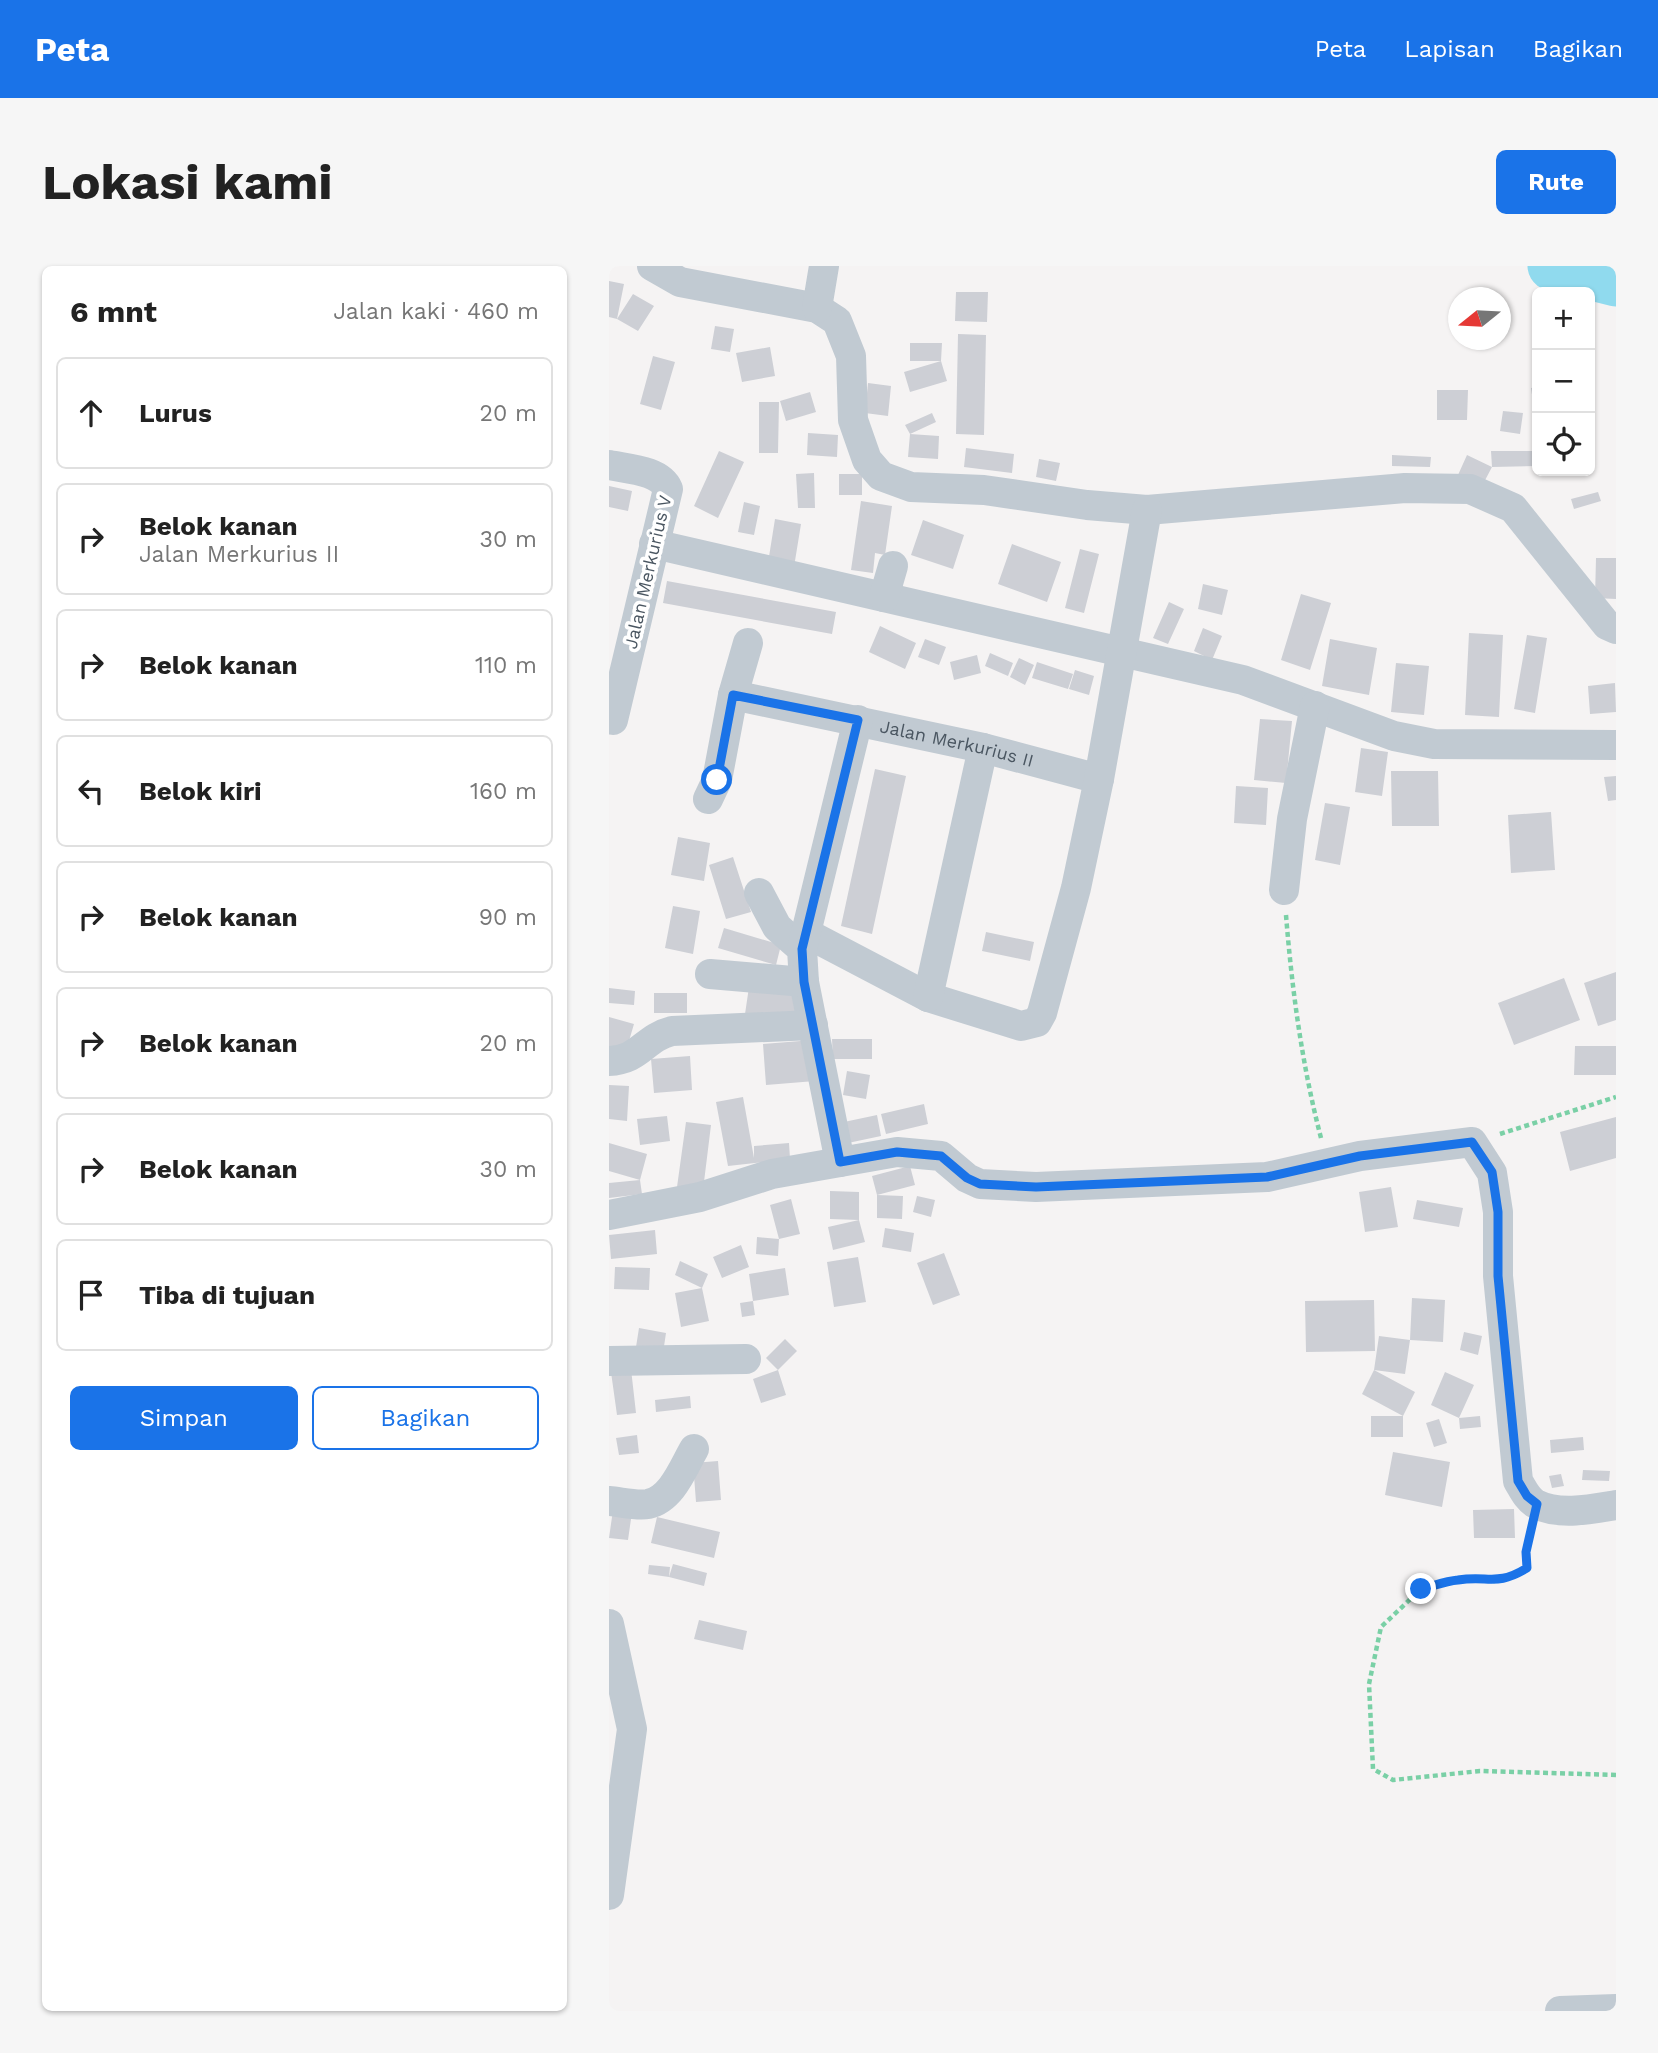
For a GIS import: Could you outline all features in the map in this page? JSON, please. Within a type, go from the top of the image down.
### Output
[{"type":"street","points":[[652,266],[680,282],[817,308],[838,321],[851,356],[853,420],[867,460],[881,476],[911,487],[984,490],[1087,505],[1147,510],[1405,488],[1470,489],[1513,508],[1607,625],[1616,629]]},
{"type":"street","points":[[817,308],[824,266]]},
{"type":"street","name":"Jalan Merkurius V","points":[[609,465],[665,480],[668,489],[613,712]]},
{"type":"street","points":[[759,893],[777,927],[804,941],[928,997],[1021,1026],[1037,1022],[1042,1013],[1076,888],[1099,779],[1147,510]]},
{"type":"street","points":[[654,544],[1244,680],[1394,736],[1434,744],[1616,745]]},
{"type":"street","points":[[884,597],[893,566]]},
{"type":"street","points":[[708,799],[717,780],[733,695],[748,643]]},
{"type":"street","name":"Jalan Merkurius II","points":[[733,695],[983,748],[1099,779]]},
{"type":"street","points":[[1284,890],[1293,819],[1315,706]]},
{"type":"street","points":[[840,1162],[804,982],[804,941],[858,720]]},
{"type":"street","points":[[928,997],[983,748]]},
{"type":"street","points":[[710,974],[804,982]]},
{"type":"street","points":[[609,1060],[627,1059],[659,1035],[672,1031],[813,1026]]},
{"type":"street","points":[[609,1215],[700,1197],[772,1174],[897,1152],[941,1156],[967,1178],[980,1184],[1036,1187],[1267,1177],[1360,1156],[1472,1142],[1492,1172],[1498,1212],[1498,1276],[1518,1481],[1527,1496],[1537,1504],[1559,1510],[1616,1506]]},
{"type":"street","points":[[609,1361],[746,1359]]},
{"type":"street","points":[[609,1501],[648,1504],[659,1499],[673,1487],[694,1450]]},
{"type":"street","points":[[610,1631],[632,1728],[610,1880]]},
{"type":"street","points":[[1560,2011],[1616,2009]]},
{"type":"path","points":[[1284,890],[1292,990],[1311,1098],[1328,1163]]},
{"type":"path","points":[[1472,1142],[1616,1097]]},
{"type":"path","points":[[1537,1504],[1526,1552],[1527,1568],[1514,1576],[1494,1581],[1459,1579],[1421,1589],[1381,1627],[1369,1684],[1373,1769],[1393,1780],[1481,1771],[1616,1775]]},
{"type":"building","points":[[609,281],[624,284],[617,319],[609,317]]},
{"type":"building","points":[[956,292],[988,292],[987,322],[955,321]]},
{"type":"building","points":[[633,294],[654,306],[638,331],[617,319]]},
{"type":"building","points":[[715,326],[734,329],[730,352],[711,349]]},
{"type":"building","points":[[958,334],[986,335],[984,435],[956,434]]},
{"type":"building","points":[[910,343],[942,343],[941,361],[910,361]]},
{"type":"building","points":[[770,347],[775,376],[742,382],[736,353]]},
{"type":"building","points":[[653,356],[675,362],[661,410],[640,404]]},
{"type":"building","points":[[941,361],[947,381],[910,392],[904,372]]},
{"type":"building","points":[[868,383],[891,386],[888,416],[865,413]]},
{"type":"building","points":[[1437,390],[1468,390],[1467,420],[1437,420]]},
{"type":"building","points":[[810,392],[816,412],[786,421],[780,401]]},
{"type":"building","points":[[759,402],[779,402],[778,453],[759,453]]},
{"type":"building","points":[[1503,411],[1523,413],[1520,434],[1500,431]]},
{"type":"building","points":[[932,413],[936,422],[910,434],[905,425]]},
{"type":"building","points":[[808,433],[838,435],[837,457],[807,455]]},
{"type":"building","points":[[910,434],[939,436],[938,459],[908,457]]},
{"type":"building","points":[[966,448],[1014,454],[1012,473],[964,467]]},
{"type":"building","points":[[719,451],[744,462],[718,518],[694,506]]},
{"type":"building","points":[[1491,451],[1532,451],[1532,466],[1492,467]]},
{"type":"building","points":[[1392,455],[1431,457],[1430,467],[1392,466]]},
{"type":"building","points":[[1467,455],[1492,467],[1482,486],[1458,475]]},
{"type":"building","points":[[1039,459],[1060,463],[1056,481],[1036,477]]},
{"type":"building","points":[[814,473],[815,508],[798,508],[796,474]]},
{"type":"building","points":[[839,474],[862,474],[862,495],[839,495]]},
{"type":"building","points":[[609,486],[632,491],[628,511],[609,507]]},
{"type":"building","points":[[1598,492],[1601,501],[1574,509],[1571,499]]},
{"type":"building","points":[[861,501],[892,506],[885,555],[875,553],[873,573],[851,570]]},
{"type":"building","points":[[744,502],[760,506],[754,535],[738,532]]},
{"type":"building","points":[[775,519],[801,524],[794,567],[768,563]]},
{"type":"building","points":[[923,520],[964,535],[953,569],[911,555]]},
{"type":"building","points":[[1012,544],[1061,562],[1047,602],[998,584]]},
{"type":"building","points":[[1080,549],[1099,554],[1084,613],[1065,608]]},
{"type":"building","points":[[1596,558],[1616,558],[1616,599],[1595,598]]},
{"type":"building","points":[[667,581],[836,612],[832,634],[663,603]]},
{"type":"building","points":[[1203,584],[1228,590],[1222,615],[1198,609]]},
{"type":"building","points":[[1301,594],[1331,603],[1310,670],[1281,660]]},
{"type":"building","points":[[1169,602],[1184,609],[1168,644],[1153,638]]},
{"type":"building","points":[[880,626],[916,643],[905,669],[869,652]]},
{"type":"building","points":[[1203,628],[1222,636],[1212,660],[1194,651]]},
{"type":"building","points":[[1469,633],[1503,635],[1499,717],[1465,715]]},
{"type":"building","points":[[1527,635],[1547,638],[1535,713],[1514,709]]},
{"type":"building","points":[[925,639],[946,647],[939,665],[918,657]]},
{"type":"building","points":[[1330,639],[1377,648],[1369,695],[1322,686]]},
{"type":"building","points":[[990,653],[1013,663],[1008,676],[985,666]]},
{"type":"building","points":[[977,655],[981,673],[954,680],[950,662]]},
{"type":"building","points":[[1019,658],[1034,665],[1025,685],[1010,677]]},
{"type":"building","points":[[1037,662],[1073,674],[1068,689],[1032,678]]},
{"type":"building","points":[[1396,663],[1429,666],[1424,715],[1391,712]]},
{"type":"building","points":[[1075,670],[1094,676],[1089,695],[1069,689]]},
{"type":"building","points":[[1615,683],[1616,712],[1590,714],[1588,686]]},
{"type":"building","points":[[1260,719],[1292,721],[1286,783],[1254,780]]},
{"type":"building","points":[[1361,748],[1388,752],[1382,796],[1355,792]]},
{"type":"building","points":[[875,769],[906,776],[872,934],[841,926]]},
{"type":"building","points":[[1391,771],[1438,771],[1439,826],[1392,826]]},
{"type":"building","points":[[1616,776],[1616,800],[1608,801],[1604,777]]},
{"type":"building","points":[[1236,786],[1268,788],[1266,825],[1234,823]]},
{"type":"building","points":[[1325,803],[1350,807],[1340,865],[1315,860]]},
{"type":"building","points":[[1551,812],[1555,870],[1511,873],[1508,815]]},
{"type":"building","points":[[678,837],[710,843],[704,881],[671,875]]},
{"type":"building","points":[[733,857],[751,912],[726,919],[709,865]]},
{"type":"building","points":[[673,906],[700,911],[693,954],[665,948]]},
{"type":"building","points":[[724,928],[781,945],[776,965],[718,948]]},
{"type":"building","points":[[986,932],[1034,942],[1030,961],[982,951]]},
{"type":"building","points":[[1616,972],[1616,1020],[1598,1026],[1584,983]]},
{"type":"building","points":[[1564,978],[1580,1020],[1514,1045],[1498,1003]]},
{"type":"building","points":[[749,987],[805,996],[802,1023],[745,1014]]},
{"type":"building","points":[[609,988],[635,991],[634,1005],[609,1003]]},
{"type":"building","points":[[654,993],[687,993],[687,1013],[654,1013]]},
{"type":"building","points":[[609,1017],[634,1024],[626,1051],[609,1046]]},
{"type":"building","points":[[832,1039],[872,1039],[872,1059],[833,1059]]},
{"type":"building","points":[[813,1040],[815,1081],[766,1085],[763,1044]]},
{"type":"building","points":[[1575,1046],[1616,1046],[1616,1075],[1574,1075]]},
{"type":"building","points":[[690,1056],[692,1090],[654,1093],[651,1059]]},
{"type":"building","points":[[847,1071],[870,1075],[866,1099],[843,1095]]},
{"type":"building","points":[[609,1085],[629,1086],[627,1121],[609,1119]]},
{"type":"building","points":[[743,1097],[754,1158],[754,1146],[789,1143],[790,1159],[728,1166],[716,1102]]},
{"type":"building","points":[[924,1104],[928,1124],[886,1134],[881,1114]]},
{"type":"building","points":[[877,1115],[881,1136],[848,1143],[844,1122]]},
{"type":"building","points":[[667,1116],[670,1141],[640,1145],[637,1119]]},
{"type":"building","points":[[1616,1117],[1616,1158],[1570,1171],[1560,1132]]},
{"type":"building","points":[[686,1122],[711,1125],[703,1190],[677,1187]]},
{"type":"building","points":[[609,1143],[647,1154],[640,1180],[609,1171]]},
{"type":"building","points":[[910,1166],[915,1185],[877,1195],[872,1176]]},
{"type":"building","points":[[640,1180],[642,1194],[609,1198],[609,1183]]},
{"type":"building","points":[[1391,1187],[1398,1227],[1365,1232],[1359,1192]]},
{"type":"building","points":[[830,1191],[859,1192],[859,1220],[830,1219]]},
{"type":"building","points":[[877,1195],[903,1196],[902,1219],[877,1218]]},
{"type":"building","points":[[917,1196],[935,1200],[931,1217],[913,1212]]},
{"type":"building","points":[[791,1199],[800,1234],[779,1239],[770,1205]]},
{"type":"building","points":[[1417,1200],[1463,1208],[1459,1227],[1413,1219]]},
{"type":"building","points":[[859,1220],[865,1242],[833,1250],[828,1227]]},
{"type":"building","points":[[885,1228],[914,1233],[911,1252],[882,1247]]},
{"type":"building","points":[[655,1230],[657,1254],[611,1259],[609,1235]]},
{"type":"building","points":[[757,1237],[779,1239],[778,1256],[756,1254]]},
{"type":"building","points":[[741,1245],[749,1267],[722,1278],[713,1257]]},
{"type":"building","points":[[944,1253],[960,1295],[933,1305],[917,1263]]},
{"type":"building","points":[[858,1257],[866,1302],[834,1307],[827,1262]]},
{"type":"building","points":[[680,1261],[708,1274],[702,1288],[675,1275]]},
{"type":"building","points":[[615,1267],[650,1268],[649,1290],[614,1289]]},
{"type":"building","points":[[785,1268],[789,1295],[753,1301],[749,1274]]},
{"type":"building","points":[[702,1288],[709,1321],[681,1327],[675,1293]]},
{"type":"building","points":[[1412,1298],[1445,1300],[1443,1342],[1410,1340]]},
{"type":"building","points":[[1374,1300],[1375,1351],[1306,1352],[1305,1301]]},
{"type":"building","points":[[753,1301],[755,1315],[742,1317],[740,1303]]},
{"type":"building","points":[[639,1328],[666,1333],[663,1353],[636,1347]]},
{"type":"building","points":[[1464,1332],[1482,1336],[1478,1355],[1460,1350]]},
{"type":"building","points":[[1379,1336],[1410,1340],[1405,1374],[1374,1370]]},
{"type":"building","points":[[785,1339],[797,1351],[778,1370],[766,1358]]},
{"type":"building","points":[[631,1369],[636,1413],[617,1415],[611,1372]]},
{"type":"building","points":[[778,1370],[786,1395],[761,1403],[753,1379]]},
{"type":"building","points":[[1374,1370],[1415,1392],[1403,1416],[1362,1394]]},
{"type":"building","points":[[1445,1372],[1474,1385],[1459,1418],[1431,1405]]},
{"type":"building","points":[[690,1396],[691,1408],[656,1412],[655,1400]]},
{"type":"building","points":[[1371,1416],[1403,1416],[1403,1437],[1371,1437]]},
{"type":"building","points":[[1480,1416],[1481,1427],[1460,1429],[1459,1418]]},
{"type":"building","points":[[1439,1419],[1447,1443],[1434,1447],[1426,1423]]},
{"type":"building","points":[[637,1435],[639,1453],[619,1455],[616,1438]]},
{"type":"building","points":[[1583,1437],[1584,1450],[1551,1453],[1550,1440]]},
{"type":"building","points":[[1393,1452],[1450,1462],[1442,1507],[1385,1495]]},
{"type":"building","points":[[718,1461],[721,1500],[696,1502],[693,1463]]},
{"type":"building","points":[[1583,1470],[1610,1471],[1609,1481],[1582,1480]]},
{"type":"building","points":[[1561,1474],[1564,1486],[1552,1488],[1549,1476]]},
{"type":"building","points":[[1514,1509],[1515,1538],[1474,1538],[1473,1510]]},
{"type":"building","points":[[613,1510],[632,1512],[628,1540],[609,1538]]},
{"type":"building","points":[[657,1517],[720,1532],[714,1558],[651,1543]]},
{"type":"building","points":[[673,1564],[707,1573],[704,1586],[669,1577]]},
{"type":"building","points":[[649,1565],[670,1567],[669,1577],[648,1574]]},
{"type":"building","points":[[699,1620],[747,1631],[743,1650],[694,1639]]},
{"type":"waterway","points":[[1552,266],[1616,282]]},
{"type":"route","points":[[717,780],[733,695],[858,720],[802,949],[804,982],[840,1162],[897,1152],[941,1156],[967,1178],[980,1184],[1036,1187],[1267,1177],[1360,1156],[1472,1142],[1492,1172],[1498,1212],[1498,1276],[1518,1481],[1527,1496],[1537,1504],[1526,1552],[1527,1568],[1514,1576],[1494,1581],[1459,1579],[1421,1589]]}]
